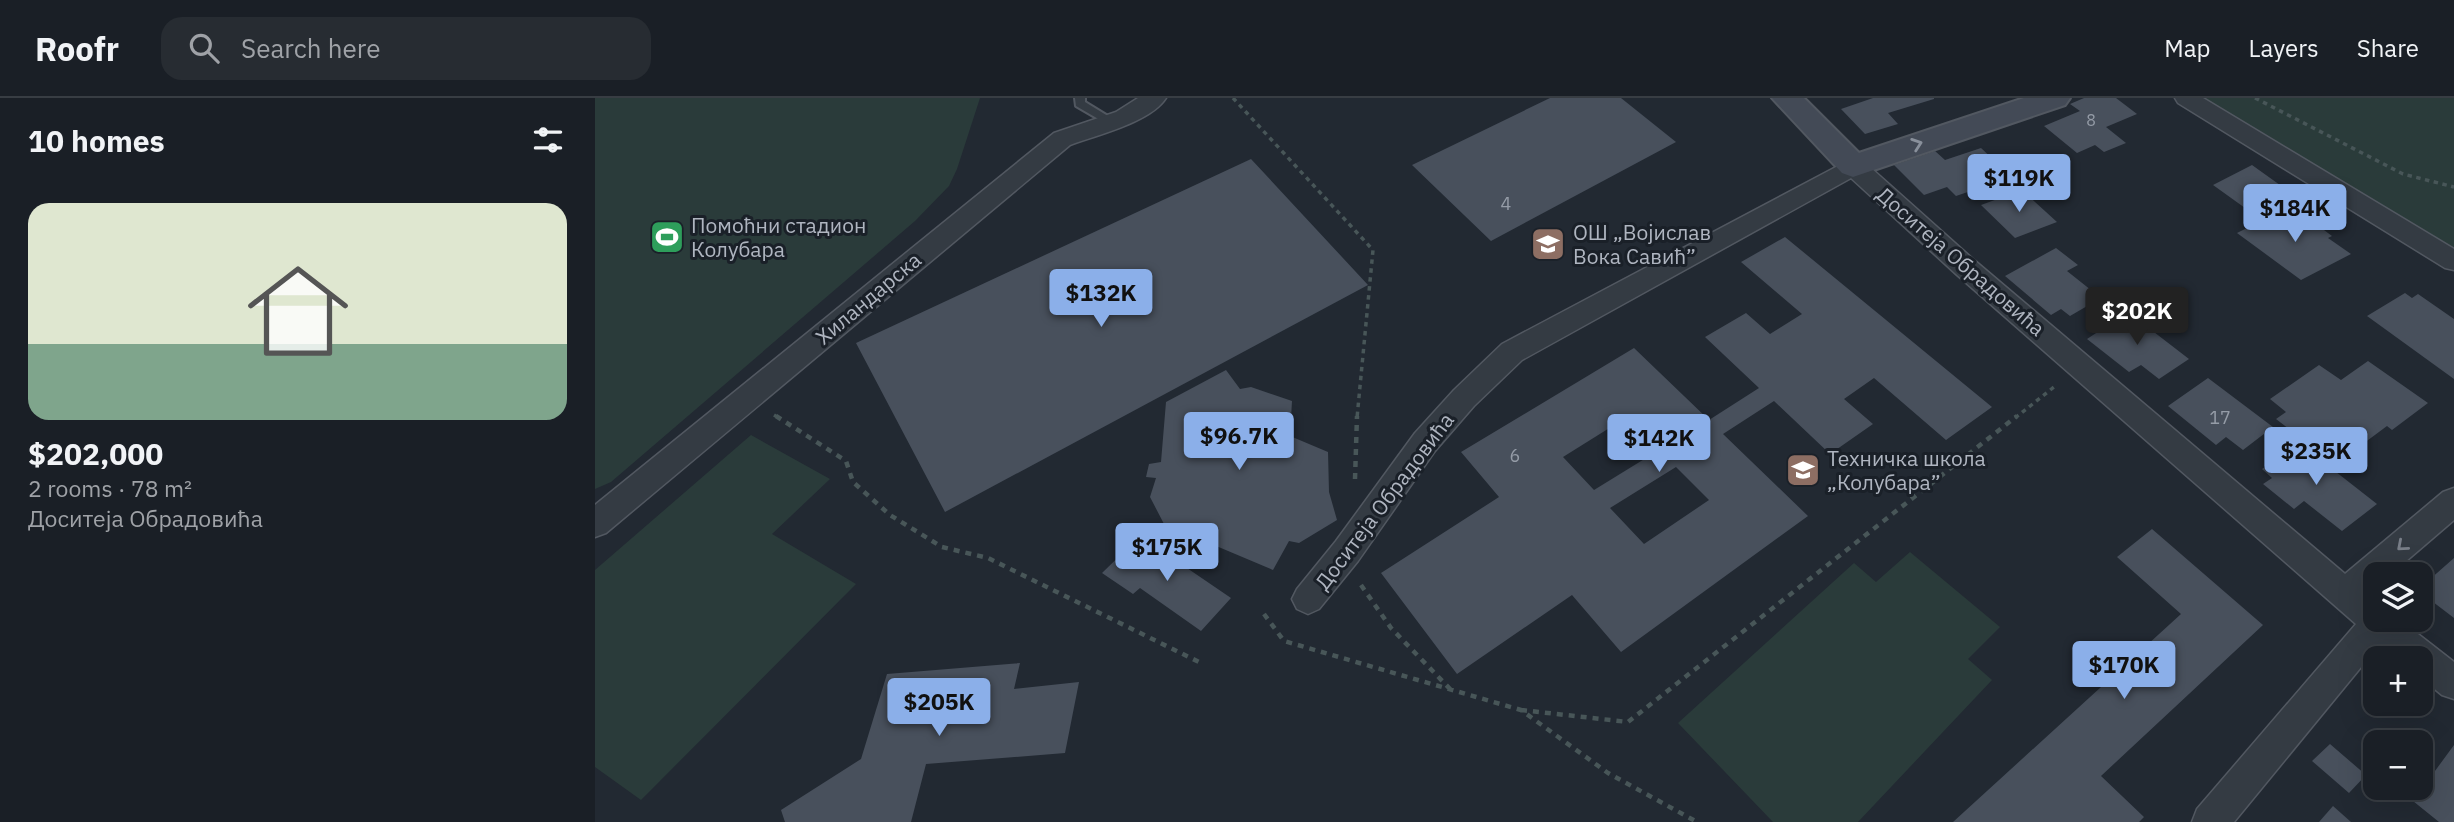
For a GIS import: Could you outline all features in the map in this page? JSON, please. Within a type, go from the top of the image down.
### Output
[{"type":"street","name":"Хиландарска","points":[[595,523],[1062,139],[1124,117],[1155,98]]},
{"type":"street","name":"Доситеја Обрадовића","points":[[1787,98],[1853,166],[2363,609]]},
{"type":"street","points":[[1853,166],[2055,98]]},
{"type":"street","points":[[2186,98],[2454,261]]},
{"type":"street","name":"Доситеја Обрадовића","points":[[1308,599],[1425,443],[1464,398],[1512,352],[1853,166]]},
{"type":"street","points":[[2346,594],[2454,501]]},
{"type":"street","points":[[2210,822],[2370,632]]},
{"type":"street","name":"Доситеја Обрадовића","points":[[2390,632],[2454,683]]},
{"type":"lane","points":[[1080,98],[1080,104],[1111,121]]},
{"type":"path","points":[[1233,98],[1373,250],[1355,437],[1356,556],[1360,584],[1376,611],[1403,645],[1451,690]]},
{"type":"path","points":[[2255,98],[2403,174],[2454,187]]},
{"type":"path","points":[[1263,614],[1284,641],[1521,710],[1628,722],[2081,366]]},
{"type":"path","points":[[744,400],[781,419],[846,461],[853,482],[871,498],[890,514],[943,547],[988,558],[1201,663]]},
{"type":"path","points":[[1521,710],[1608,773],[1697,822]]},
{"type":"shaded area","points":[[595,98],[980,98],[949,186],[915,221],[611,482],[595,489]]},
{"type":"shaded area","points":[[2198,98],[2454,98],[2454,255]]},
{"type":"shaded area","points":[[751,435],[830,479],[772,534],[856,584],[641,800],[595,767],[595,570]]},
{"type":"shaded area","points":[[1910,552],[2000,627],[1968,659],[1992,680],[1858,822],[1773,822],[1678,723],[1854,563],[1876,582]]},
{"type":"building","points":[[1550,98],[1621,98],[1676,142],[1491,241],[1412,165]]},
{"type":"building","points":[[1873,98],[1934,99],[1888,113],[1898,124],[1865,134],[1841,109]]},
{"type":"building","points":[[2084,98],[2116,98],[2137,114],[2106,127],[2126,143],[2104,152],[2095,145],[2077,153],[2044,126],[2080,111],[2070,104]]},
{"type":"building","points":[[1981,148],[2012,177],[1956,196],[1947,187],[1924,195],[1894,165],[1935,151],[1945,160]]},
{"type":"building","points":[[1251,159],[1368,285],[945,512],[856,343]]},
{"type":"building","points":[[2252,165],[2298,198],[2259,218],[2213,185]]},
{"type":"building","points":[[2022,190],[2057,222],[2015,238],[1981,205]]},
{"type":"building","points":[[2283,210],[2296,219],[2304,215],[2332,236],[2328,238],[2351,254],[2301,280],[2237,233]]},
{"type":"building","points":[[1785,237],[1992,407],[1946,440],[1874,378],[1844,399],[1873,424],[1830,454],[1774,401],[1723,434],[1808,516],[1621,652],[1572,595],[1457,674],[1381,573],[1499,497],[1461,452],[1634,348],[1709,420],[1759,388],[1705,337],[1746,313],[1770,334],[1802,314],[1741,262]],"holes":[[[1627,417],[1659,450],[1594,490],[1563,457]],[[1676,467],[1709,500],[1644,544],[1610,508]]]},
{"type":"building","points":[[2056,248],[2078,265],[2067,271],[2101,298],[2070,316],[2061,309],[2051,315],[2005,276]]},
{"type":"building","points":[[2405,293],[2412,298],[2418,294],[2454,319],[2454,379],[2367,316]]},
{"type":"building","points":[[2128,312],[2189,359],[2159,379],[2141,365],[2129,372],[2087,339]]},
{"type":"building","points":[[2368,361],[2428,403],[2392,430],[2387,426],[2344,458],[2319,439],[2310,445],[2276,419],[2286,412],[2270,399],[2319,365],[2341,380]]},
{"type":"building","points":[[1226,370],[1240,389],[1251,387],[1292,401],[1290,436],[1328,452],[1329,492],[1337,520],[1299,543],[1289,541],[1273,570],[1164,524],[1150,497],[1156,478],[1146,477],[1149,464],[1161,462],[1166,402]]},
{"type":"building","points":[[2208,378],[2273,427],[2243,450],[2226,437],[2216,445],[2168,406]]},
{"type":"building","points":[[2299,443],[2377,504],[2342,531],[2304,501],[2294,509],[2263,484],[2272,478],[2262,469]]},
{"type":"building","points":[[2152,529],[2263,625],[2101,776],[2144,817],[2139,822],[1953,822],[2181,614],[2117,557]]},
{"type":"building","points":[[1140,536],[1231,598],[1201,631],[1140,588],[1133,594],[1102,573]]},
{"type":"building","points":[[2454,558],[2454,618],[2433,602],[2433,577]]},
{"type":"building","points":[[1020,663],[1014,689],[1079,682],[1065,753],[926,764],[911,822],[785,822],[781,810],[861,759],[887,674]]},
{"type":"building","points":[[2330,744],[2363,772],[2363,778],[2349,793],[2312,761]]},
{"type":"building","points":[[2454,745],[2454,822],[2439,822],[2413,801],[2433,800],[2433,774]]},
{"type":"building","points":[[2333,806],[2351,822],[2319,822]]},
{"type":"place","name":"Помоћни стадион Колубара","points":[[667,237]]},
{"type":"place","name":"ОШ „Војислав Вока Савић”","points":[[1548,244]]},
{"type":"place","name":"Техничка школа „Колубара”","points":[[1803,470]]}]
